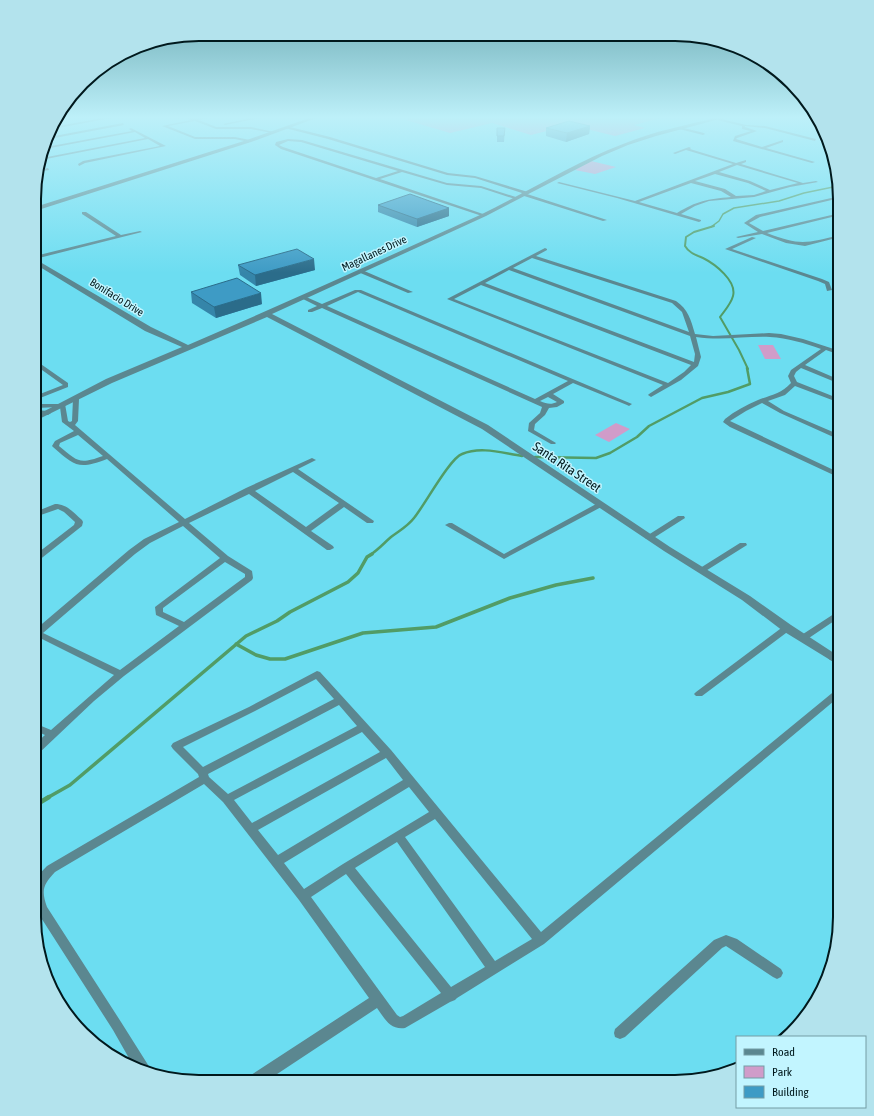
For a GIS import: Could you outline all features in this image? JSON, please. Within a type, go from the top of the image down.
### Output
[{"type":"street","points":[[44,170],[48,169]]},
{"type":"street","points":[[41,207],[161,169]]},
{"type":"street","points":[[347,169],[484,215]]},
{"type":"street","points":[[396,169],[447,184],[481,187],[522,195]]},
{"type":"street","points":[[432,169],[448,174],[475,177],[522,195],[605,220]]},
{"type":"street","name":"Magallanes Drive","points":[[41,416],[109,381],[267,314],[484,215],[522,195],[554,182],[575,169]]},
{"type":"street","points":[[635,202],[720,169]]},
{"type":"street","points":[[752,169],[804,184]]},
{"type":"street","points":[[377,179],[402,171]]},
{"type":"street","points":[[712,172],[749,182],[771,192]]},
{"type":"street","points":[[690,181],[722,190],[735,197]]},
{"type":"street","points":[[554,182],[635,202],[699,221]]},
{"type":"street","points":[[678,214],[693,205],[708,200],[754,196],[790,186],[816,182]]},
{"type":"street","points":[[833,199],[758,216],[746,223],[749,226],[764,232],[800,244],[833,237]]},
{"type":"street","points":[[84,213],[120,237]]},
{"type":"street","points":[[738,237],[833,216]]},
{"type":"street","points":[[41,258],[140,232]]},
{"type":"street","points":[[772,235],[753,238],[727,249],[828,283],[829,290]]},
{"type":"street","points":[[545,249],[450,299],[668,385]]},
{"type":"street","points":[[531,256],[674,302],[682,307],[686,312],[698,358],[696,365],[690,371],[651,395]]},
{"type":"street","name":"Bonifacio Drive","points":[[41,264],[148,329],[189,348]]},
{"type":"street","points":[[508,268],[692,335],[713,338],[769,335],[781,336],[833,350]]},
{"type":"street","points":[[360,271],[410,292]]},
{"type":"street","points":[[481,283],[696,365]]},
{"type":"street","points":[[310,311],[358,291],[629,404]]},
{"type":"street","points":[[302,297],[546,406],[555,406],[562,402],[548,394]]},
{"type":"street","name":"Santa Rita Street","points":[[267,314],[485,427],[601,505],[746,598],[787,628],[833,655]]},
{"type":"street","points":[[826,348],[793,371],[791,376],[794,383],[833,398]]},
{"type":"street","points":[[41,366],[66,384],[66,386],[41,396]]},
{"type":"street","points":[[801,366],[833,379]]},
{"type":"street","points":[[536,401],[572,381]]},
{"type":"street","points":[[794,383],[788,391],[782,395],[742,409],[726,422],[833,473]]},
{"type":"street","points":[[71,424],[75,421],[76,399]]},
{"type":"street","points":[[763,401],[782,412],[833,435]]},
{"type":"street","points":[[41,406],[63,405],[65,422],[71,424],[78,432],[225,558],[249,573],[249,578],[121,674],[41,744]]},
{"type":"street","points":[[546,406],[543,414],[532,423],[531,431],[553,443]]},
{"type":"street","points":[[41,412],[48,413]]},
{"type":"street","points":[[78,432],[57,442],[55,446],[76,463],[84,465],[107,457]]},
{"type":"street","points":[[41,630],[147,541],[312,460]]},
{"type":"street","points":[[293,469],[370,521]]},
{"type":"street","points":[[249,490],[330,548]]},
{"type":"street","points":[[306,531],[343,504]]},
{"type":"street","points":[[41,512],[56,505],[63,507],[79,522],[78,526],[41,554]]},
{"type":"street","points":[[449,525],[504,557],[601,505]]},
{"type":"street","points":[[649,536],[681,518]]},
{"type":"street","points":[[702,570],[744,545]]},
{"type":"street","points":[[184,626],[159,613],[159,607],[225,558]]},
{"type":"street","points":[[803,638],[833,618]]},
{"type":"street","points":[[699,694],[787,628]]},
{"type":"street","points":[[41,636],[121,674]]},
{"type":"street","points":[[540,940],[387,753],[317,674],[252,709],[176,746],[203,776],[227,799],[303,896],[378,1000],[398,1023],[405,1022],[450,996],[540,940],[833,698]]},
{"type":"street","points":[[41,880],[51,869],[203,776],[341,700]]},
{"type":"street","points":[[227,799],[363,727]]},
{"type":"street","points":[[41,729],[52,734]]},
{"type":"street","points":[[250,829],[387,753]]},
{"type":"street","points":[[276,862],[410,781]]},
{"type":"street","points":[[303,896],[346,867],[436,813]]},
{"type":"street","points":[[398,836],[494,969]]},
{"type":"street","points":[[346,867],[450,996]]},
{"type":"street","points":[[41,907],[140,1063]]},
{"type":"street","points":[[620,1033],[718,944],[726,940],[733,943],[777,973]]},
{"type":"street","points":[[264,1075],[378,1000]]},
{"type":"green space","points":[[577,169],[610,169],[595,174],[575,170]]},
{"type":"green space","points":[[758,345],[773,345],[781,359],[765,359]]},
{"type":"green space","points":[[616,423],[630,429],[609,442],[595,435]]},
{"type":"building","points":[[410,194],[449,208],[417,219],[378,205]]},
{"type":"building","points":[[297,249],[314,259],[255,275],[238,265]]},
{"type":"building","points":[[237,278],[261,293],[214,307],[191,292]]},
{"type":"waterway","points":[[711,227],[719,221],[723,214],[734,208],[779,201],[804,193],[833,187]]},
{"type":"waterway","points":[[711,227],[694,232],[686,237],[685,246],[691,252],[719,269],[732,285],[732,299],[720,317],[748,369]]},
{"type":"waterway","points":[[535,457],[596,458],[610,453],[637,437],[649,426],[702,398],[728,392],[750,384],[747,368]]},
{"type":"waterway","points":[[370,555],[411,521],[457,457],[469,452],[484,450],[522,456]]},
{"type":"waterway","points":[[236,644],[246,636],[277,621],[290,612],[348,582],[358,573],[367,557],[372,554]]},
{"type":"waterway","points":[[236,644],[256,655],[270,659],[285,659],[363,633],[436,627],[510,598],[556,585],[593,578]]},
{"type":"waterway","points":[[47,798],[70,785],[236,644]]},
{"type":"waterway","points":[[41,802],[49,797]]}]
